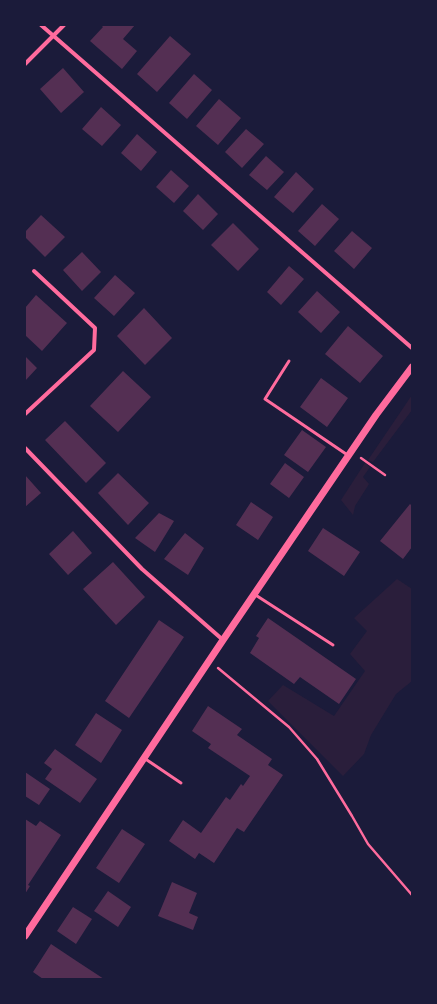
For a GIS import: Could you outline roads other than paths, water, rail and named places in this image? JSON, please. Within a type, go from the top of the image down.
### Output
[{"type":"street","points":[[41,25],[412,348]]},
{"type":"street","points":[[25,64],[54,37],[64,25]]},
{"type":"street","points":[[25,414],[94,350],[95,328],[34,271]]},
{"type":"street","points":[[25,936],[254,594],[376,415],[412,367]]},
{"type":"street","points":[[25,448],[142,568],[223,640]]},
{"type":"lane","points":[[289,361],[264,399],[349,456]]},
{"type":"lane","points":[[254,594],[333,645]]},
{"type":"lane","points":[[144,758],[181,784]]}]
